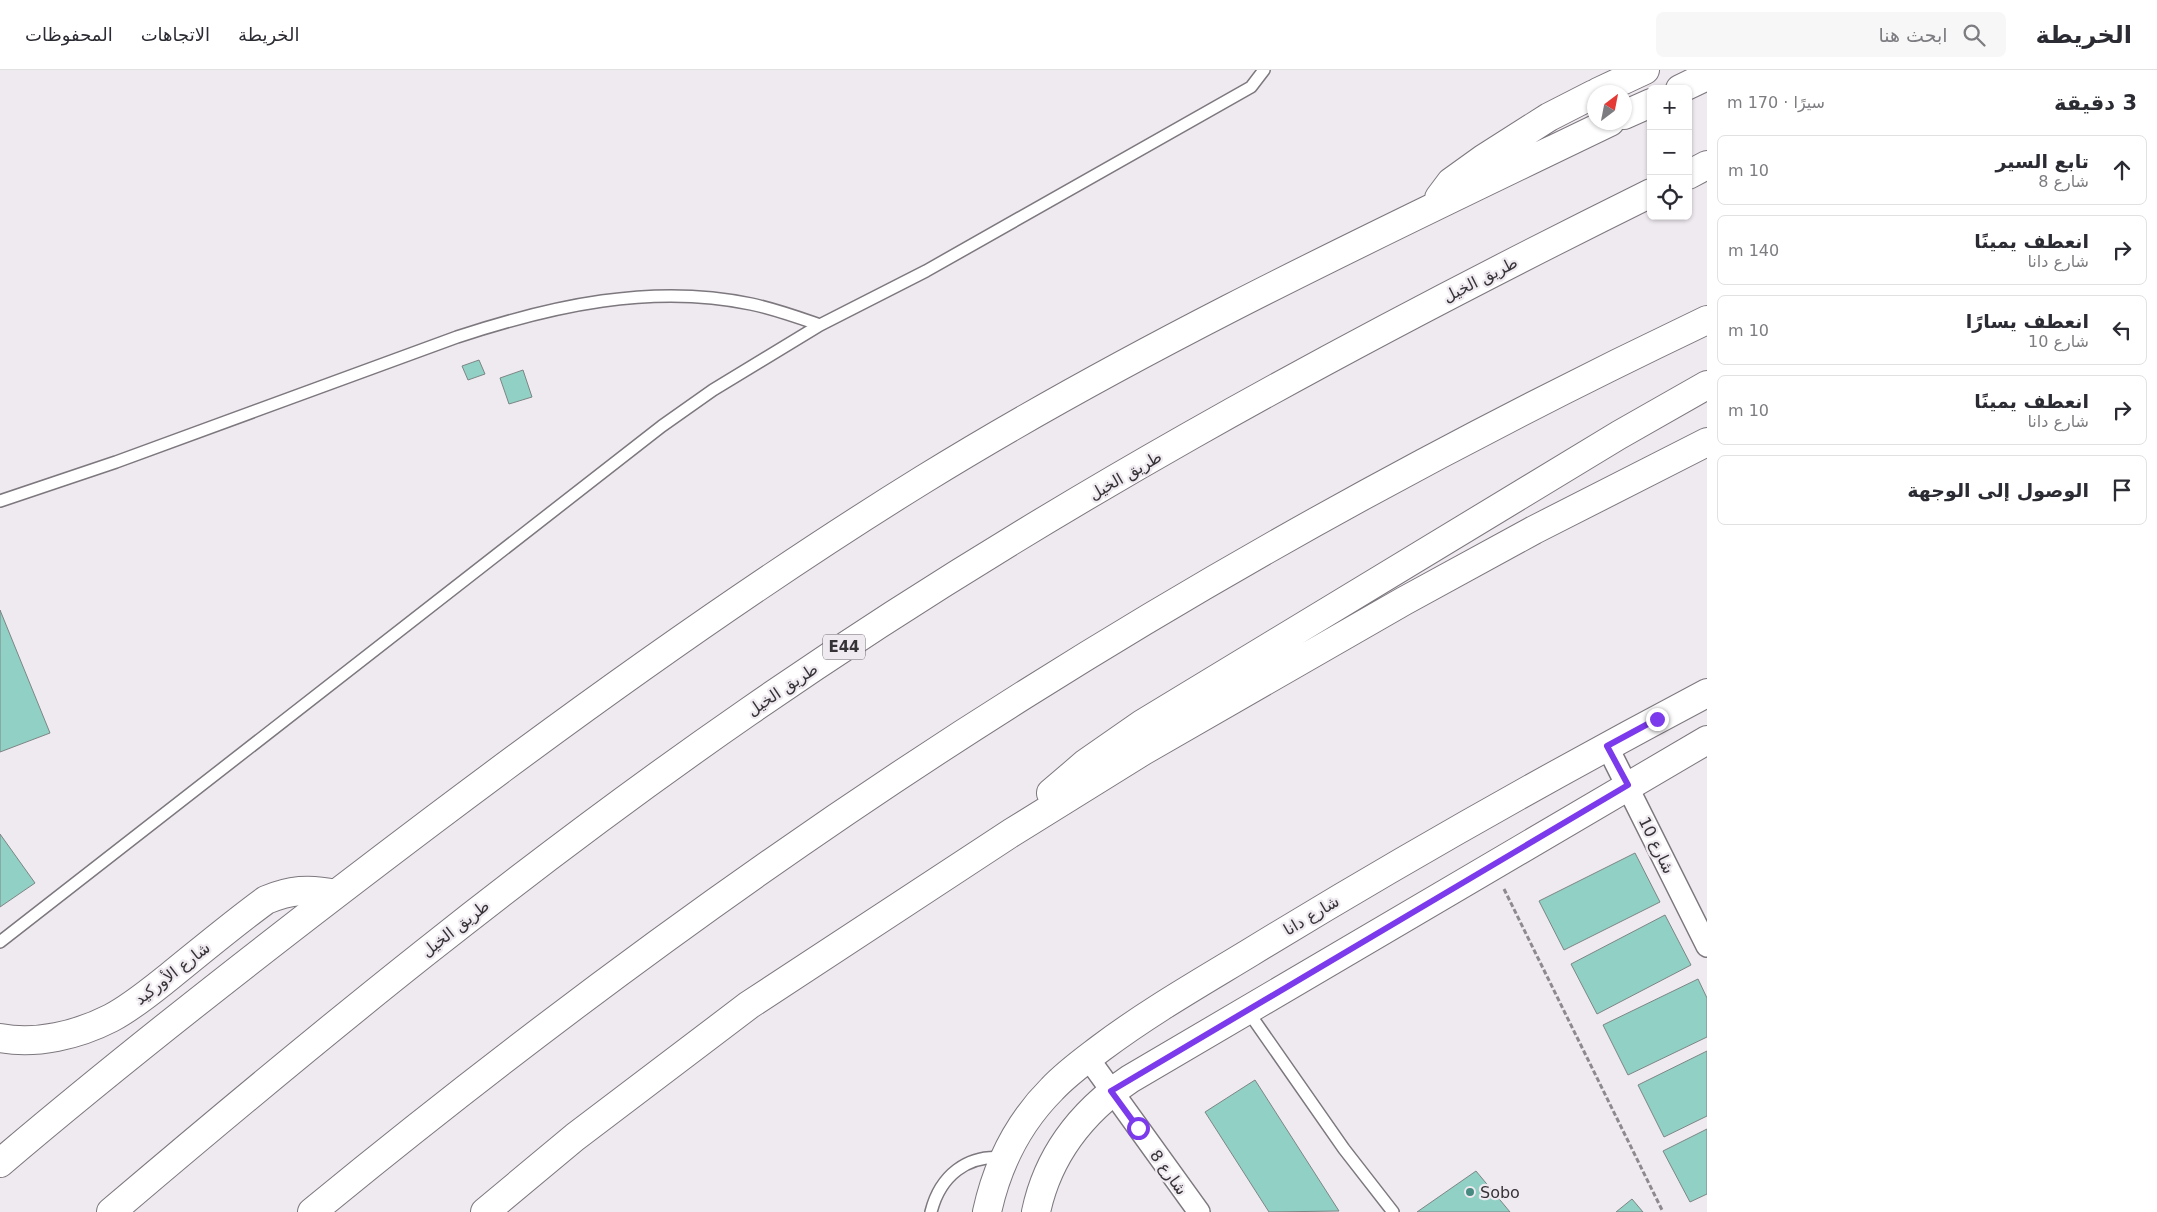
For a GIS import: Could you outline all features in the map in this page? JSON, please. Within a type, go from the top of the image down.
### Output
[{"type":"main road","points":[[1613,85],[1645,70]]},
{"type":"main road","points":[[1688,85],[1707,76]]},
{"type":"main road","points":[[1429,210],[1451,182],[1483,159],[1549,117],[1587,98]]},
{"type":"main road","points":[[1632,111],[1647,105]]},
{"type":"main road","points":[[0,1163],[140,1047],[335,894],[491,777],[678,643],[828,540],[925,478],[1103,376],[1429,210],[1594,130]]},
{"type":"main road","points":[[1692,172],[1707,165]]},
{"type":"main road","name":"طريق الخيل","points":[[111,1212],[350,1011],[531,868],[639,788],[751,709],[989,555],[1124,475],[1416,313],[1647,195]]},
{"type":"main road","points":[[312,1212],[505,1058],[700,913],[913,767],[1027,693],[1143,622],[1360,498],[1471,439],[1707,320]]},
{"type":"main road","points":[[1011,833],[1041,802],[1086,763],[1142,724],[1618,435],[1707,384]]},
{"type":"main road","points":[[485,1212],[575,1137],[748,1005],[1011,833],[1194,721],[1404,601],[1534,530],[1707,442]]},
{"type":"main road","name":"شارع دانا","points":[[986,1212],[1004,1158],[1033,1110],[1052,1088],[1088,1058],[1152,1011],[1442,838],[1607,746],[1707,693]]},
{"type":"main road","points":[[1036,1212],[1043,1186],[1064,1144],[1078,1124],[1111,1091],[1707,740]]},
{"type":"main road","name":"شارع الأوركيد","points":[[0,1038],[43,1039],[77,1032],[111,1018],[142,998],[266,900],[282,893],[300,890],[317,890],[335,894]]},
{"type":"street","name":"شارع 10","points":[[1607,746],[1707,946]]},
{"type":"street","name":"شارع 8","points":[[1088,1058],[1199,1212]]},
{"type":"lane","points":[[0,942],[662,426],[713,390],[820,325],[926,271],[1251,87],[1264,70]]},
{"type":"lane","points":[[0,502],[456,337],[496,324],[570,306],[641,296],[714,298],[759,306],[820,325]]},
{"type":"lane","points":[[1248,1010],[1344,1149],[1392,1212]]},
{"type":"lane","points":[[931,1212],[939,1192],[958,1168],[980,1158],[1004,1158]]},
{"type":"path","points":[[1492,865],[1663,1212]]},
{"type":"building","points":[[479,360],[485,374],[468,380],[462,366]]},
{"type":"building","points":[[523,370],[532,397],[509,404],[500,378]]},
{"type":"building","points":[[0,610],[50,733],[0,752]]},
{"type":"building","points":[[0,834],[35,883],[0,907]]},
{"type":"building","points":[[1635,853],[1660,902],[1564,950],[1539,901]]},
{"type":"building","points":[[1665,915],[1691,965],[1597,1014],[1571,964]]},
{"type":"building","points":[[1698,979],[1707,998],[1707,1037],[1628,1075],[1603,1025]]},
{"type":"building","points":[[1707,1051],[1707,1116],[1664,1137],[1638,1085]]},
{"type":"building","points":[[1255,1080],[1339,1211],[1269,1212],[1205,1112]]},
{"type":"building","points":[[1707,1129],[1707,1194],[1690,1202],[1663,1151]]},
{"type":"building","name":"Sobo","points":[[1476,1171],[1510,1212],[1417,1212]]},
{"type":"building","points":[[1632,1199],[1643,1212],[1616,1212]]},
{"type":"place","name":"Sobo","points":[[1470,1192]]},
{"type":"route","points":[[1138,1128],[1111,1091],[1628,785],[1607,746],[1657,719]]}]
